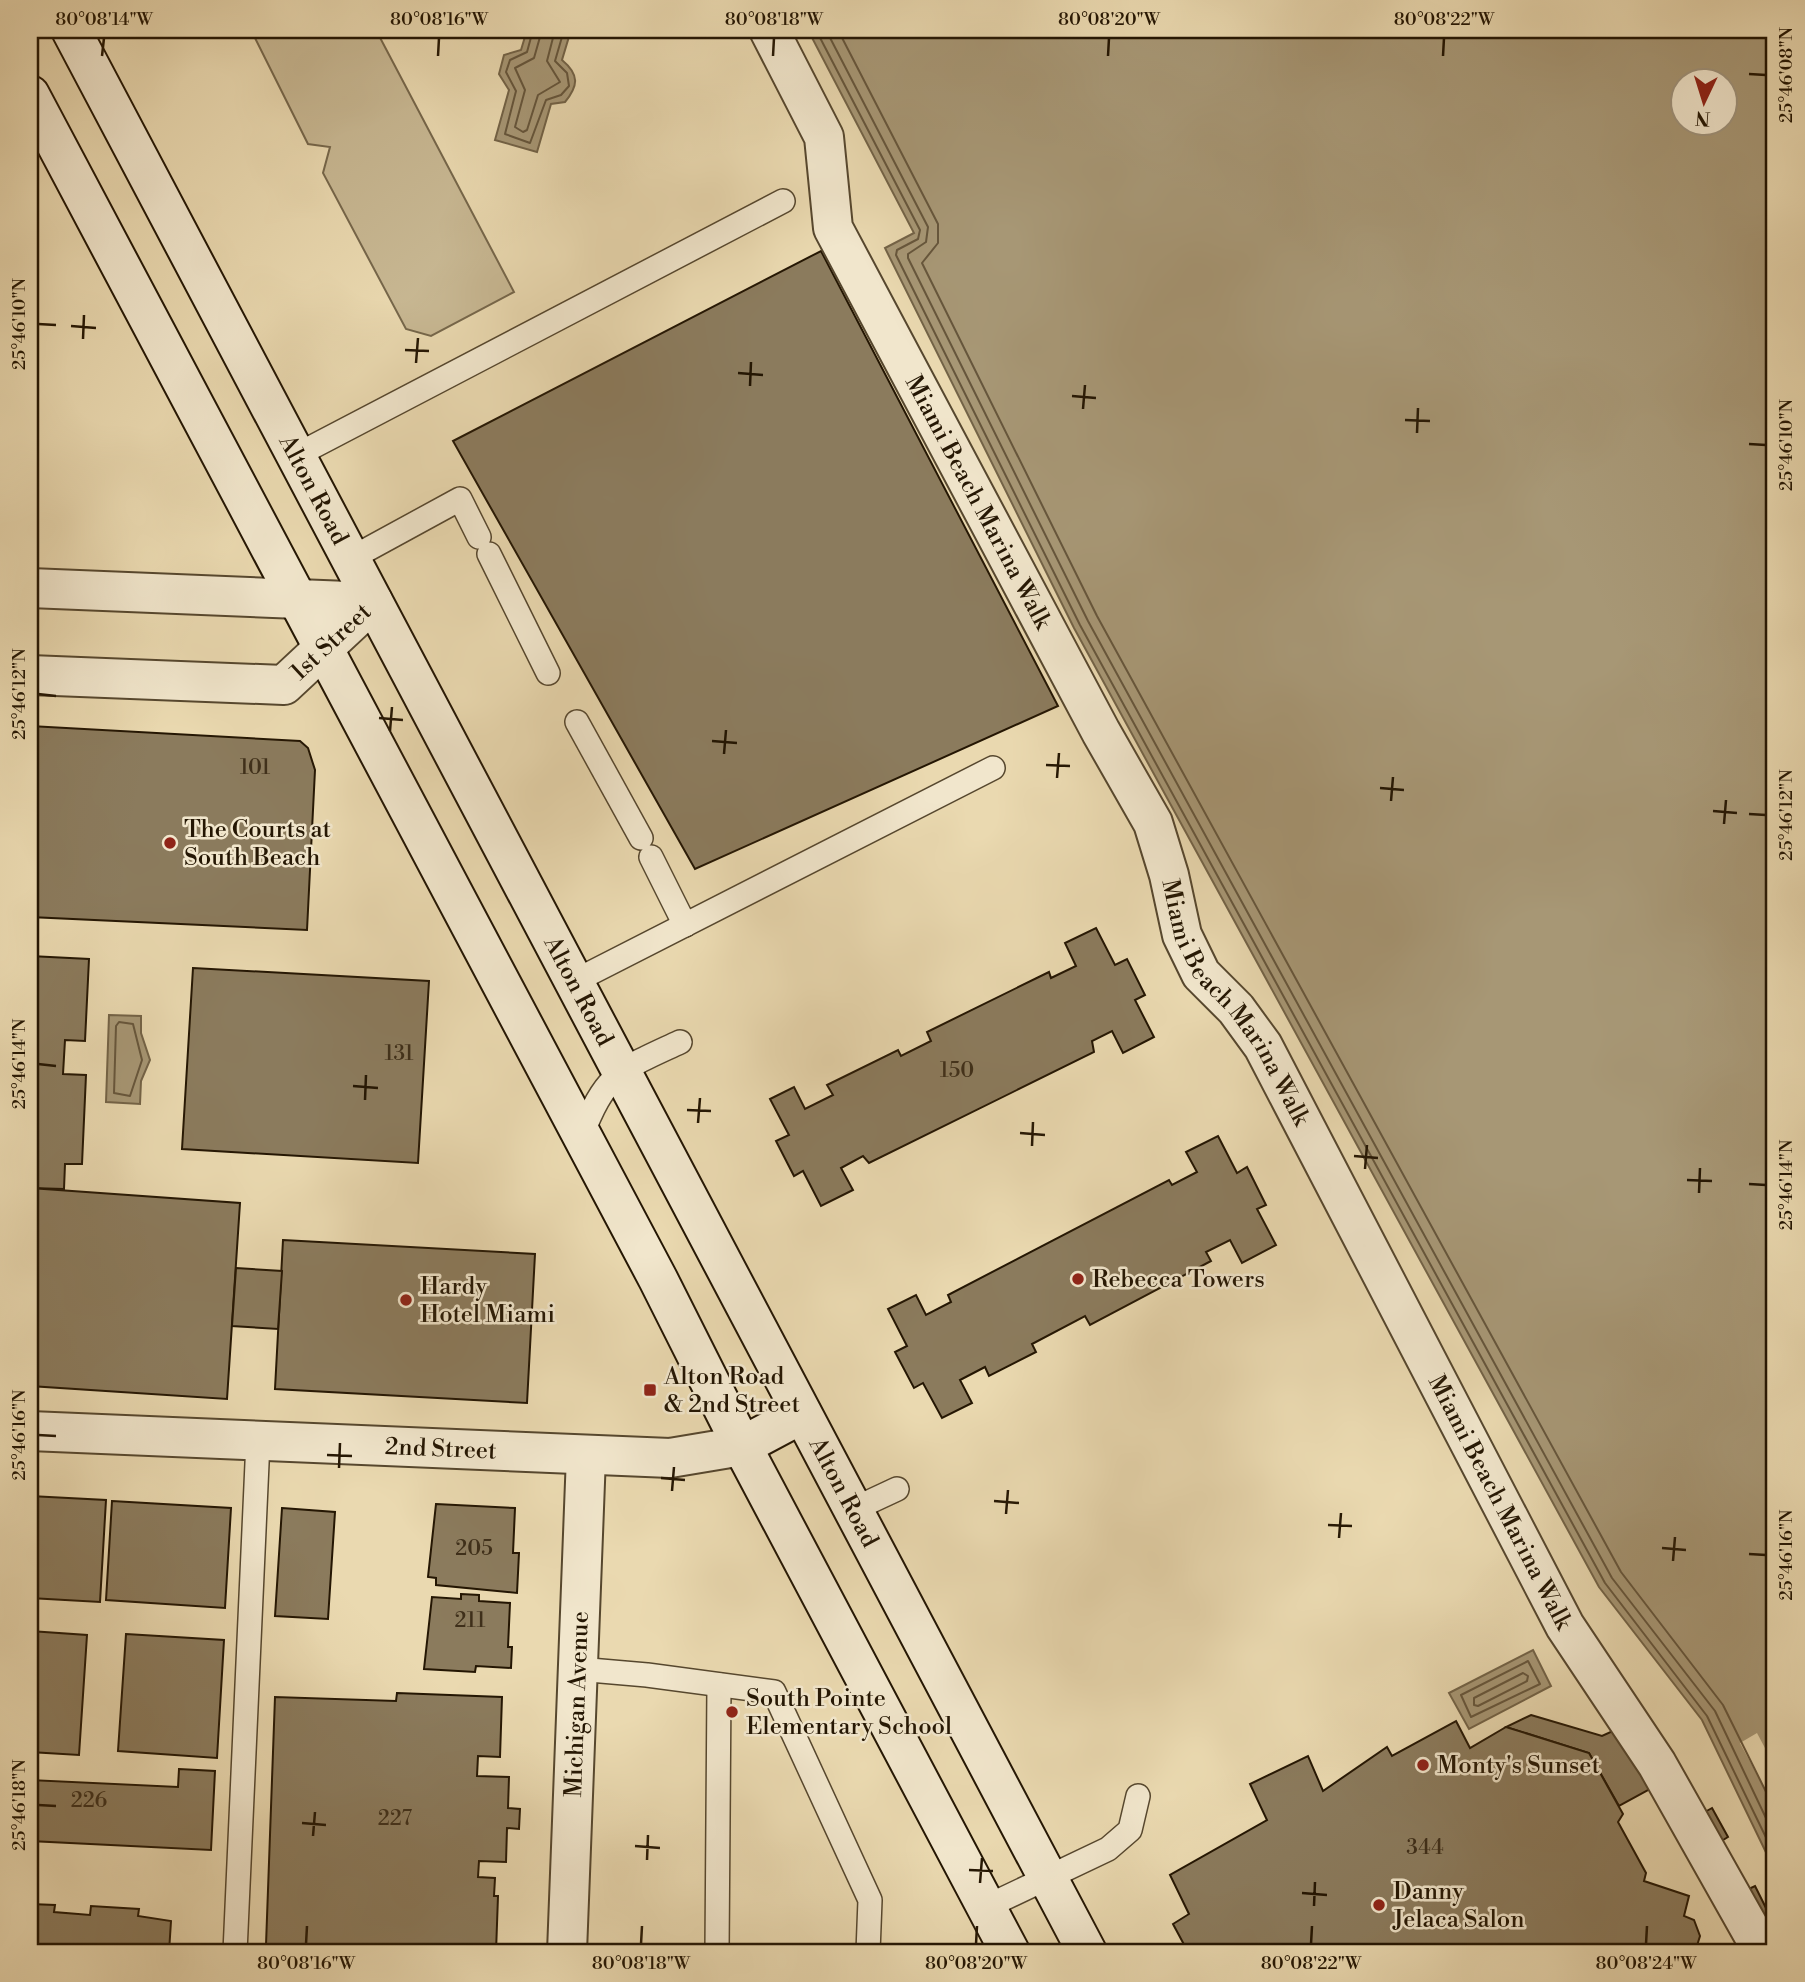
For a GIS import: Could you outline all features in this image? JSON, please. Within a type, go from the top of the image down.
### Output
[{"type":"street","name":"Alton Road","points":[[71,30],[1087,1952]]},
{"type":"street","name":"Miami Beach Marina Walk","points":[[769,30],[824,137],[834,228],[1101,732],[1153,823],[1169,875],[1182,935],[1200,974],[1236,1009],[1263,1046],[1565,1626],[1657,1764],[1763,1952]]},
{"type":"street","points":[[30,95],[658,1279],[742,1446],[1010,1952]]},
{"type":"street","name":"1st Street","points":[[30,588],[373,603]]},
{"type":"street","name":"1st Street","points":[[30,675],[284,685],[373,603]]},
{"type":"street","name":"2nd Street","points":[[30,1431],[670,1458],[742,1446],[802,1414]]},
{"type":"street","name":"Michigan Avenue","points":[[566,1952],[586,1456]]},
{"type":"lane","points":[[295,456],[783,201]]},
{"type":"lane","points":[[350,559],[460,499],[548,673]]},
{"type":"lane","points":[[577,722],[646,847],[685,925]]},
{"type":"lane","points":[[573,982],[993,768]]},
{"type":"lane","points":[[581,1137],[595,1100],[620,1071],[680,1042]]},
{"type":"lane","points":[[234,1952],[258,1441]]},
{"type":"lane","points":[[852,1510],[897,1489]]},
{"type":"lane","points":[[578,1670],[774,1692],[870,1900],[868,1952]]},
{"type":"lane","points":[[717,1952],[719,1685]]},
{"type":"lane","points":[[986,1906],[1108,1849],[1130,1830],[1138,1796]]},
{"type":"shaded area","points":[[251,30],[376,30],[514,292],[431,336],[406,329],[323,173],[330,147],[308,144]]},
{"type":"water","points":[[527,30],[571,30],[562,60],[572,71],[575,86],[565,102],[551,104],[537,152],[495,140],[509,90],[499,74],[504,55],[521,50]]},
{"type":"water","points":[[808,30],[1775,30],[1775,1871],[1702,1720],[1599,1587],[1074,628],[885,248],[914,233]]},
{"type":"water","points":[[109,1015],[141,1016],[141,1033],[150,1060],[141,1081],[140,1104],[106,1102]]},
{"type":"water","points":[[1533,1650],[1551,1686],[1469,1729],[1449,1693]]},
{"type":"pier","points":[[1757,1733],[1775,1767],[1774,1806],[1740,1743]]},
{"type":"building","points":[[821,251],[1058,706],[695,869],[453,441]]},
{"type":"building","name":"The Courts at South Beach","points":[[30,726],[300,741],[308,748],[315,770],[307,930],[30,917]]},
{"type":"building","points":[[1096,928],[1115,965],[1127,959],[1145,995],[1135,1000],[1154,1037],[1123,1053],[1112,1031],[1092,1041],[1094,1052],[869,1163],[863,1156],[841,1168],[853,1190],[821,1206],[803,1171],[794,1176],[776,1141],[789,1135],[770,1099],[794,1087],[805,1109],[833,1095],[827,1085],[898,1050],[901,1056],[931,1041],[927,1032],[1049,972],[1051,978],[1076,966],[1065,943]]},
{"type":"building","points":[[30,956],[89,959],[85,1041],[65,1040],[63,1074],[86,1075],[82,1164],[65,1164],[64,1189],[30,1188]]},
{"type":"building","points":[[193,968],[429,981],[418,1163],[182,1149]]},
{"type":"building","name":"Rebecca Towers","points":[[1218,1136],[1237,1173],[1247,1167],[1266,1205],[1257,1209],[1276,1245],[1242,1263],[1230,1240],[1206,1252],[1211,1261],[1090,1325],[1085,1316],[1032,1344],[1036,1352],[989,1376],[985,1367],[960,1380],[972,1403],[942,1418],[923,1383],[914,1388],[895,1352],[907,1346],[888,1309],[916,1295],[926,1315],[951,1302],[948,1295],[1169,1180],[1172,1185],[1197,1172],[1186,1152]]},
{"type":"building","points":[[30,1188],[240,1203],[227,1399],[30,1386]]},
{"type":"building","name":"Hardy Hotel Miami","points":[[283,1240],[535,1254],[527,1403],[275,1389]]},
{"type":"building","points":[[236,1268],[282,1271],[278,1329],[232,1326]]},
{"type":"building","points":[[30,1496],[106,1500],[100,1602],[30,1598]]},
{"type":"building","points":[[112,1501],[231,1508],[225,1608],[106,1600]]},
{"type":"building","points":[[436,1504],[515,1508],[513,1553],[519,1553],[517,1593],[436,1585],[436,1578],[428,1577]]},
{"type":"building","points":[[282,1508],[335,1512],[328,1619],[275,1616]]},
{"type":"building","points":[[461,1594],[479,1595],[479,1601],[510,1603],[508,1647],[512,1647],[511,1668],[476,1666],[475,1672],[424,1669],[432,1597],[461,1599]]},
{"type":"building","points":[[30,1631],[87,1635],[79,1755],[30,1752]]},
{"type":"building","points":[[126,1634],[224,1640],[217,1758],[118,1751]]},
{"type":"building","points":[[397,1693],[502,1697],[500,1757],[478,1756],[477,1776],[509,1777],[508,1808],[520,1809],[519,1829],[507,1828],[506,1862],[479,1861],[478,1877],[495,1878],[494,1896],[498,1896],[496,1952],[266,1945],[275,1697],[396,1701]]},
{"type":"building","points":[[1531,1715],[1602,1736],[1615,1730],[1652,1788],[1619,1806],[1589,1753],[1506,1727]]},
{"type":"building","points":[[1456,1721],[1470,1748],[1506,1727],[1589,1753],[1623,1814],[1618,1822],[1646,1873],[1644,1881],[1689,1896],[1684,1916],[1694,1920],[1700,1936],[1695,1952],[1188,1952],[1173,1924],[1189,1914],[1170,1875],[1267,1820],[1250,1784],[1308,1756],[1323,1791],[1387,1747],[1392,1756]]},
{"type":"building","points":[[179,1769],[215,1771],[211,1850],[30,1841],[30,1780],[178,1787]]},
{"type":"building","points":[[1712,1808],[1728,1837],[1715,1845],[1696,1817]]},
{"type":"building","points":[[1755,1886],[1775,1926],[1775,1951],[1740,1893]]},
{"type":"building","points":[[30,1904],[55,1905],[54,1912],[90,1915],[91,1906],[139,1909],[138,1916],[171,1921],[169,1952],[30,1952]]},
{"type":"place","name":"The Courts at South Beach","points":[[170,843]]},
{"type":"place","name":"Rebecca Towers","points":[[1078,1279]]},
{"type":"place","name":"Hardy Hotel Miami","points":[[406,1300]]},
{"type":"place","name":"Alton Road & 2nd Street","points":[[650,1390]]},
{"type":"place","name":"South Pointe Elementary School","points":[[732,1712]]},
{"type":"place","name":"Monty's Sunset","points":[[1423,1765]]},
{"type":"place","name":"Danny Jelaca Salon","points":[[1379,1905]]}]
